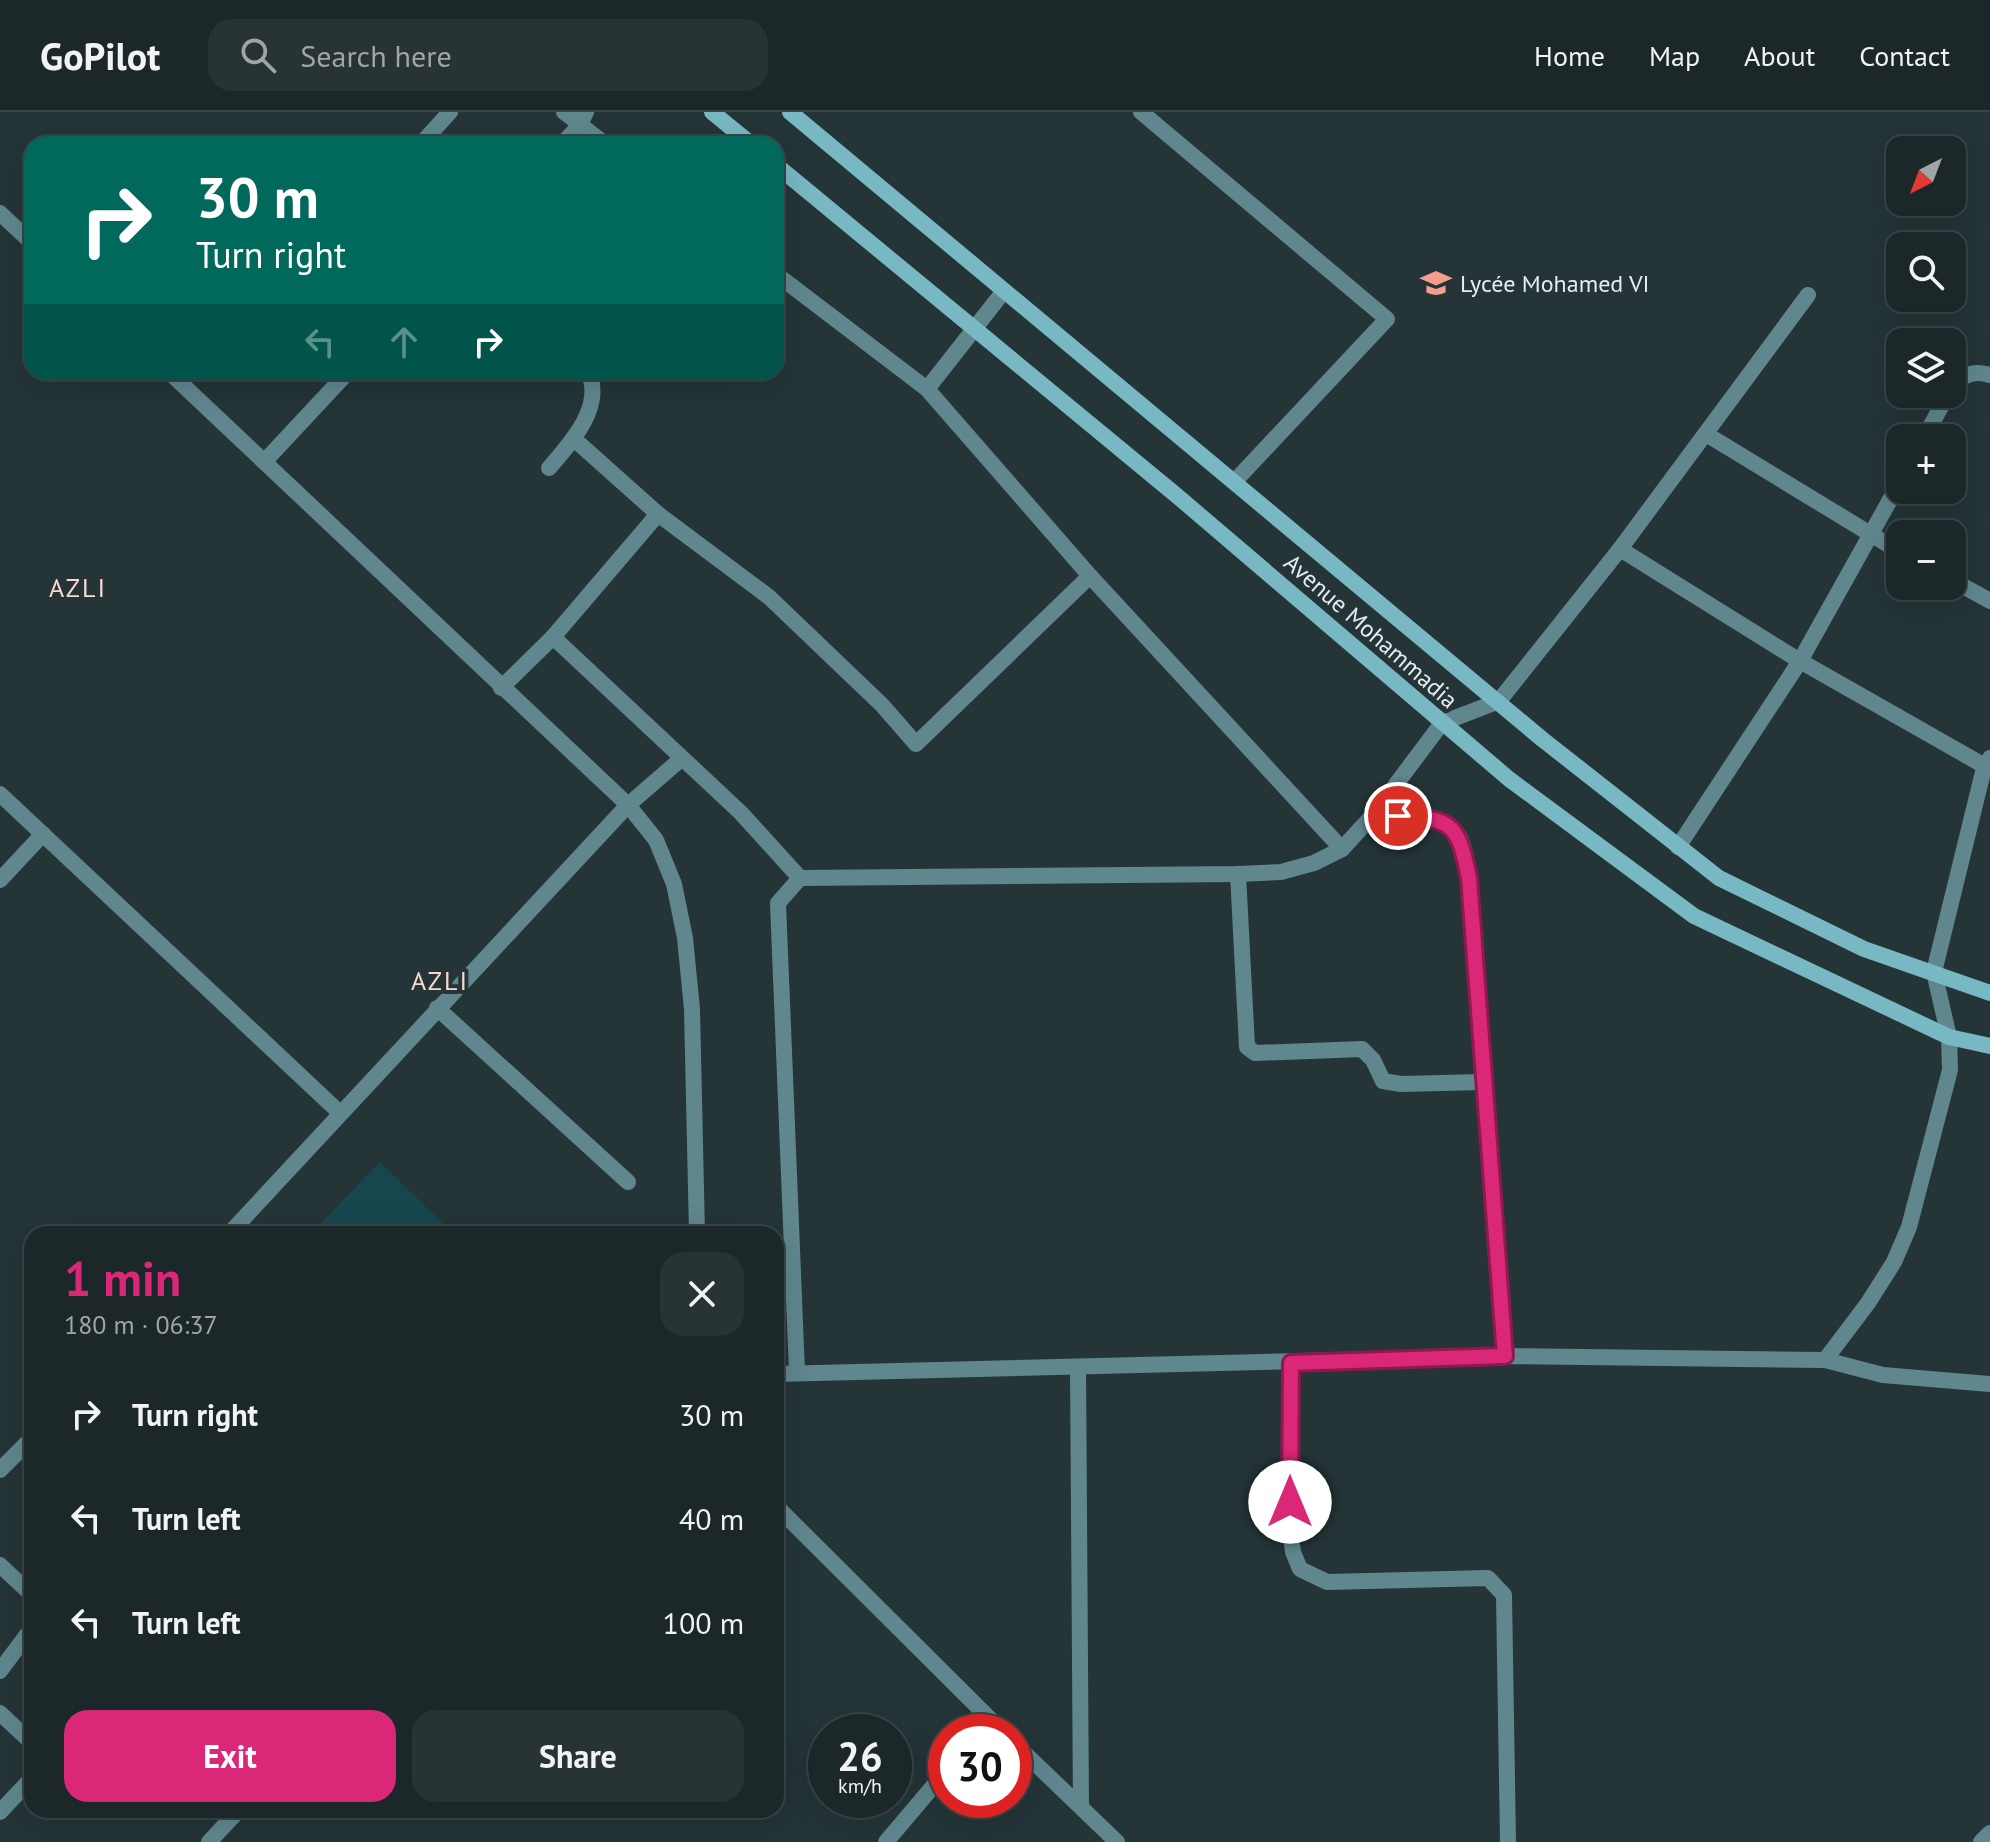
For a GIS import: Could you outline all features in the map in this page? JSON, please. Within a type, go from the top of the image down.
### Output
[{"type":"street","points":[[428,136],[450,112]]},
{"type":"street","points":[[564,112],[583,118],[598,136]]},
{"type":"street","points":[[712,112],[741,136]]},
{"type":"street","name":"Avenue Mohammadia","points":[[790,112],[1499,701],[1719,878],[1864,949],[1990,993]]},
{"type":"street","points":[[1141,112],[1387,319],[1235,481]]},
{"type":"street","points":[[568,136],[583,118]]},
{"type":"street","name":"Avenue Mohammadia","points":[[784,172],[1176,495],[1509,779],[1694,916],[1949,1037],[1990,1046]]},
{"type":"street","points":[[0,213],[24,236]]},
{"type":"street","points":[[784,280],[927,389],[1090,576],[1342,849]]},
{"type":"street","points":[[927,389],[1004,291]]},
{"type":"street","points":[[797,1372],[778,903],[800,878],[1281,872],[1314,863],[1342,849],[1373,815],[1442,723],[1499,701],[1620,549],[1808,295]]},
{"type":"street","points":[[1966,375],[1978,371],[1990,375]]},
{"type":"street","points":[[177,380],[628,805],[656,840],[674,884],[685,938],[692,1009],[697,1226]]},
{"type":"street","points":[[264,462],[341,380]]},
{"type":"street","points":[[549,468],[574,439],[593,401],[589,380]]},
{"type":"street","points":[[1706,434],[1886,544]]},
{"type":"street","points":[[574,439],[658,514],[769,597],[882,705],[916,744],[1090,576]]},
{"type":"street","points":[[1678,847],[1800,661],[1888,504]]},
{"type":"street","points":[[501,688],[553,637],[658,514]]},
{"type":"street","points":[[1620,549],[1800,661],[1988,765],[1934,972],[1949,1037],[1950,1070],[1909,1227],[1894,1262],[1825,1360]]},
{"type":"street","points":[[1966,588],[1990,601]]},
{"type":"street","points":[[553,637],[680,760],[741,813],[800,878]]},
{"type":"street","points":[[236,1226],[628,805],[680,760]]},
{"type":"street","points":[[0,794],[340,1113]]},
{"type":"street","points":[[1373,815],[1423,817],[1451,826],[1461,838],[1469,878],[1505,1356]]},
{"type":"street","points":[[0,880],[43,834]]},
{"type":"street","points":[[1238,874],[1247,1047],[1255,1053],[1362,1049],[1373,1060],[1383,1081],[1401,1084],[1483,1082]]},
{"type":"street","points":[[437,1008],[628,1182]]},
{"type":"street","points":[[784,1373],[1505,1356],[1825,1360],[1883,1375],[1990,1384]]},
{"type":"street","points":[[1291,1363],[1290,1529],[1293,1552],[1300,1569],[1327,1582],[1488,1578],[1504,1595],[1508,1842]]},
{"type":"street","points":[[1078,1367],[1081,1807]]},
{"type":"street","points":[[0,1470],[24,1446]]},
{"type":"street","points":[[784,1514],[973,1714]]},
{"type":"street","points":[[0,1565],[24,1588]]},
{"type":"street","points":[[0,1671],[24,1639]]},
{"type":"street","points":[[0,1713],[24,1736]]},
{"type":"street","points":[[1032,1760],[1117,1842]]},
{"type":"street","points":[[0,1812],[24,1786]]},
{"type":"street","points":[[886,1842],[928,1792]]},
{"type":"street","points":[[209,1842],[232,1818]]},
{"type":"street","points":[[1981,1842],[1990,1833]]},
{"type":"shaded area","points":[[380,1162],[446,1226],[318,1226]]},
{"type":"place","name":"Lycée Mohamed VI","points":[[1436,283]]},
{"type":"district","name":"AZLI","points":[[78,587]]},
{"type":"district","name":"AZLI","points":[[440,980]]},
{"type":"route","points":[[1290,1502],[1291,1363],[1505,1356],[1469,878],[1461,838],[1451,826],[1423,817],[1398,816]]}]
